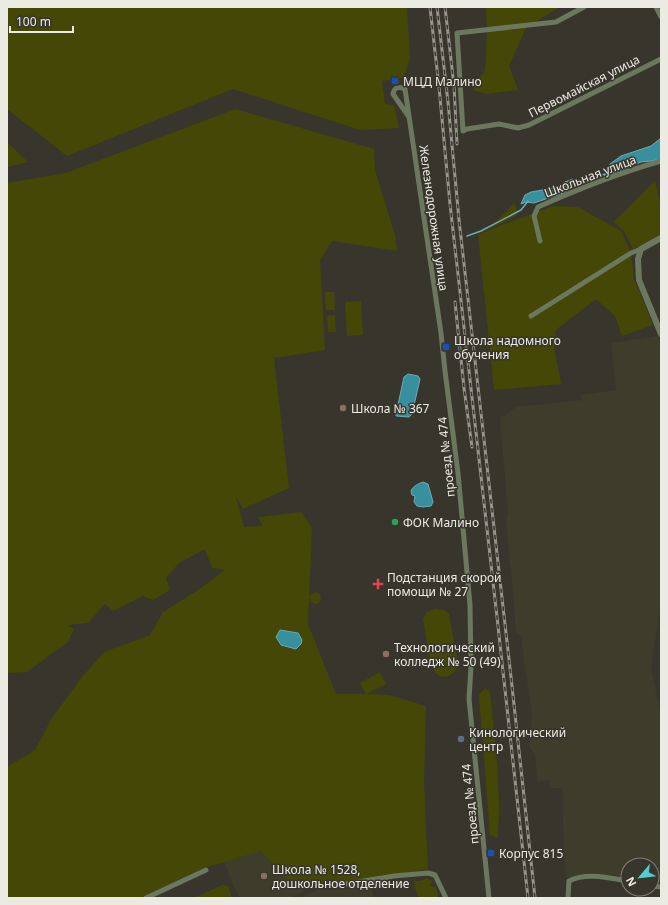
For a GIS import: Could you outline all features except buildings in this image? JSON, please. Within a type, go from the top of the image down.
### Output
[{"type":"street","name":"Первомайская улица","points":[[584,7],[556,22],[456,33],[463,131],[466,129],[499,124],[518,128],[529,125],[661,59]]},
{"type":"street","points":[[656,7],[661,17]]},
{"type":"street","name":"Железнодорожная улица","points":[[409,117],[393,94],[397,88],[401,87],[405,89],[443,350]]},
{"type":"street","name":"Школьная улица","points":[[540,241],[534,216],[538,207],[634,168],[661,160]]},
{"type":"street","points":[[531,316],[631,253],[661,238]]},
{"type":"street","points":[[641,249],[638,259],[639,280],[661,334]]},
{"type":"street","name":"проезд № 474","points":[[443,350],[458,472],[470,605],[471,667],[469,699],[489,898]]},
{"type":"street","points":[[146,898],[206,870]]},
{"type":"street","points":[[346,884],[394,876],[428,873],[435,875],[446,898]]},
{"type":"street","points":[[568,898],[569,881],[574,878],[585,876],[620,880]]},
{"type":"shaded area","points":[[7,7],[407,7],[410,59],[403,78],[382,81],[385,104],[394,105],[399,128],[360,130],[233,89],[67,156],[7,109]]},
{"type":"shaded area","points":[[486,7],[560,7],[526,28],[509,66],[518,90],[486,94],[473,90],[485,70],[487,33]]},
{"type":"shaded area","points":[[235,109],[374,149],[375,170],[395,235],[397,251],[332,241],[320,260],[325,350],[274,358],[289,488],[243,509],[236,497],[244,527],[263,526],[258,517],[301,512],[312,527],[309,597],[313,593],[317,592],[321,598],[319,603],[315,604],[309,598],[308,624],[336,694],[366,694],[360,683],[380,672],[386,684],[367,694],[389,695],[426,706],[424,782],[428,869],[329,888],[292,885],[261,851],[201,869],[141,898],[7,898],[7,767],[35,750],[52,718],[82,677],[104,652],[150,635],[163,612],[198,590],[225,570],[212,568],[205,549],[179,563],[166,578],[170,590],[153,600],[143,596],[113,611],[105,604],[88,623],[67,625],[74,629],[68,642],[27,672],[7,673],[7,183],[66,173]]},
{"type":"shaded area","points":[[7,142],[28,162],[7,167]]},
{"type":"shaded area","points":[[655,181],[660,203],[661,202],[661,235],[633,249],[624,231],[614,222]]},
{"type":"shaded area","points":[[514,203],[517,210],[516,215],[503,223],[489,228],[506,212]]},
{"type":"shaded area","points":[[553,206],[578,207],[621,231],[631,253],[634,279],[653,325],[622,336],[615,316],[596,299],[556,330],[554,346],[561,384],[494,390],[478,234]]},
{"type":"shaded area","points":[[325,292],[334,292],[335,310],[326,310]]},
{"type":"shaded area","points":[[361,301],[363,335],[347,336],[345,302]]},
{"type":"shaded area","points":[[335,315],[336,332],[328,332],[327,316]]},
{"type":"shaded area","points":[[658,336],[661,342],[661,602],[651,667],[661,717],[661,883],[660,857],[620,857],[620,876],[612,875],[579,875],[567,878],[564,857],[562,788],[550,788],[549,779],[537,782],[535,754],[529,746],[532,715],[521,637],[516,633],[506,520],[508,514],[500,418],[516,407],[582,400],[581,395],[616,390],[611,343]]},
{"type":"shaded area","points":[[435,609],[443,610],[449,614],[458,664],[457,668],[451,675],[443,677],[436,673],[430,662],[423,619],[427,612]]},
{"type":"shaded area","points":[[485,688],[490,692],[496,751],[499,795],[498,838],[490,835],[479,695]]},
{"type":"shaded area","name":"Школа № 1528, дошкольное отделение","points":[[261,830],[290,860],[304,892],[290,898],[239,898],[221,855]]},
{"type":"shaded area","points":[[426,878],[432,881],[430,886],[435,887],[438,893],[438,898],[419,898],[414,886],[415,881],[421,881]]},
{"type":"shaded area","points":[[222,885],[228,886],[232,898],[194,898]]},
{"type":"shaded area","points":[[370,888],[375,898],[299,898],[317,890]]},
{"type":"water","points":[[661,138],[661,159],[641,162],[606,176],[604,175],[610,164],[621,156],[651,146]]},
{"type":"water","points":[[573,179],[577,185],[563,193],[534,203],[526,202],[521,204],[525,195],[531,192],[554,188],[557,189],[565,182]]},
{"type":"water","points":[[408,374],[418,376],[420,379],[412,414],[409,417],[396,416],[404,377]]},
{"type":"water","points":[[423,482],[428,484],[433,502],[431,506],[417,506],[414,502],[415,496],[412,495],[411,491],[414,486]]},
{"type":"water","points":[[280,630],[298,633],[302,640],[301,644],[296,649],[281,645],[276,637]]},
{"type":"waterway","points":[[574,184],[585,183],[589,174],[599,176],[605,174]]},
{"type":"waterway","points":[[467,236],[481,231],[521,210],[528,201]]},
{"type":"railway","points":[[430,7],[450,204],[528,898]]},
{"type":"railway","points":[[437,7],[459,220],[535,898]]},
{"type":"railway","points":[[445,7],[454,86],[457,144]]},
{"type":"railway","points":[[455,302],[472,447]]},
{"type":"place","name":"МЦД Малино","points":[[395,81]]},
{"type":"place","name":"Школа надомного обучения","points":[[446,347]]},
{"type":"place","name":"Школа № 367","points":[[343,408]]},
{"type":"place","name":"ФОК Малино","points":[[395,522]]},
{"type":"place","name":"Подстанция скорой помощи № 27","points":[[378,584]]},
{"type":"place","name":"Технологический колледж № 50 (49)","points":[[386,654]]},
{"type":"place","name":"Кинологический центр","points":[[461,739]]},
{"type":"place","name":"Корпус 815","points":[[491,853]]},
{"type":"place","name":"Школа № 1528, дошкольное отделение","points":[[264,876]]}]
